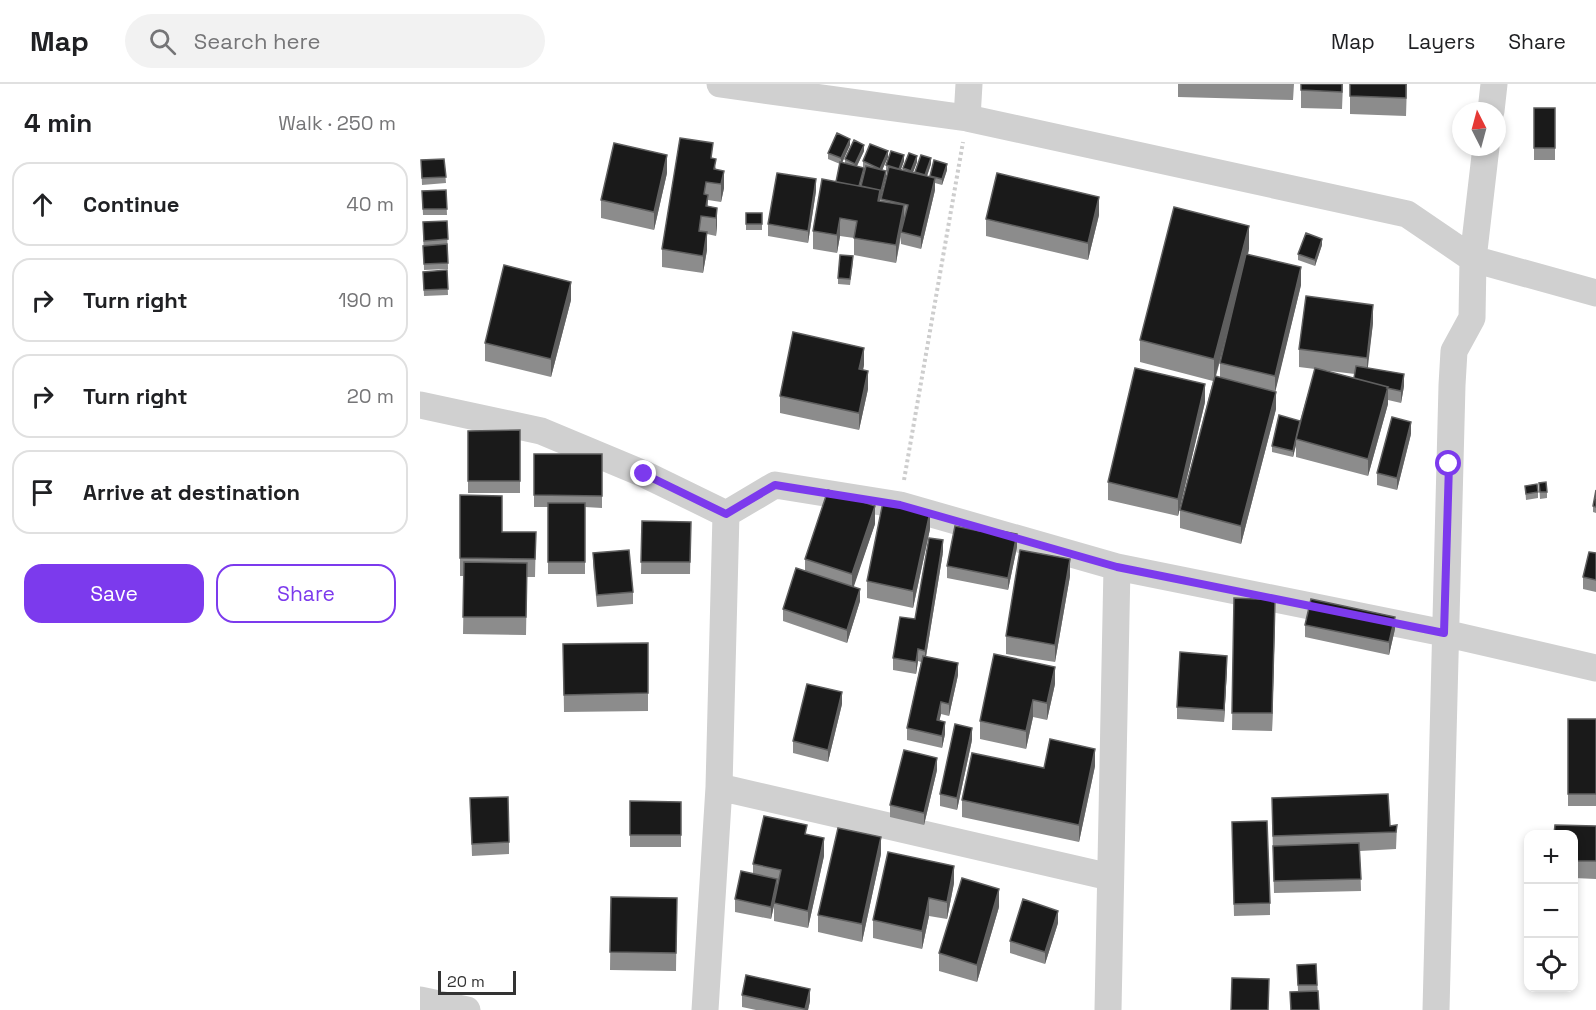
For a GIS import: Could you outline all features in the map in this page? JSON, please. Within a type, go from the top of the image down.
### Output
[{"type":"street","points":[[720,84],[967,118],[1407,214],[1473,259],[1596,293]]},
{"type":"street","points":[[967,118],[969,84]]},
{"type":"street","points":[[1492,102],[1494,84]]},
{"type":"street","points":[[1436,1010],[1444,633],[1454,351],[1472,318],[1473,259],[1485,156]]},
{"type":"street","points":[[420,405],[541,431],[644,474],[726,514]]},
{"type":"street","points":[[726,514],[775,485],[900,505],[1117,567],[1444,633],[1596,668]]},
{"type":"street","points":[[705,1010],[719,787],[726,514]]},
{"type":"street","points":[[1108,1010],[1117,567]]},
{"type":"street","points":[[719,787],[1110,877]]},
{"type":"street","points":[[420,1000],[467,1010]]},
{"type":"path","points":[[900,505],[967,118]]},
{"type":"building","points":[[1301,84],[1342,84],[1342,92],[1301,90]]},
{"type":"building","points":[[1350,84],[1406,84],[1406,98],[1350,96]]},
{"type":"building","points":[[1534,108],[1555,108],[1555,148],[1534,148]]},
{"type":"building","points":[[837,133],[850,139],[841,158],[828,153]]},
{"type":"building","points":[[680,138],[713,143],[711,158],[716,159],[714,169],[724,171],[721,184],[706,182],[704,194],[708,195],[706,206],[717,208],[716,218],[701,216],[699,231],[707,232],[703,256],[662,249]]},
{"type":"building","points":[[854,140],[864,145],[855,164],[845,159]]},
{"type":"building","points":[[614,143],[667,155],[654,212],[601,200]]},
{"type":"building","points":[[870,144],[888,151],[880,169],[863,161]]},
{"type":"building","points":[[891,151],[904,155],[899,169],[886,165]]},
{"type":"building","points":[[909,153],[917,156],[911,171],[903,168]]},
{"type":"building","points":[[921,155],[931,158],[925,175],[915,172]]},
{"type":"building","points":[[444,159],[446,177],[422,178],[421,160]]},
{"type":"building","points":[[934,160],[947,164],[942,179],[930,176]]},
{"type":"building","points":[[840,162],[864,168],[859,186],[836,182]]},
{"type":"building","points":[[866,166],[886,171],[880,195],[880,190],[861,186]]},
{"type":"building","points":[[889,167],[935,178],[921,237],[901,232],[908,205],[881,199]]},
{"type":"building","points":[[777,173],[816,179],[808,231],[768,224]]},
{"type":"building","points":[[997,173],[1099,197],[1088,243],[986,219]]},
{"type":"building","points":[[822,179],[880,190],[878,201],[904,205],[896,245],[854,238],[857,221],[840,218],[837,235],[813,231]]},
{"type":"building","points":[[446,190],[447,209],[423,209],[422,191]]},
{"type":"building","points":[[1174,207],[1249,226],[1214,359],[1140,340]]},
{"type":"building","points":[[746,213],[762,213],[762,224],[746,224]]},
{"type":"building","points":[[447,221],[448,239],[424,241],[423,222]]},
{"type":"building","points":[[1306,233],[1322,239],[1315,260],[1298,254]]},
{"type":"building","points":[[447,244],[448,263],[424,264],[423,246]]},
{"type":"building","points":[[1246,254],[1301,267],[1275,376],[1220,363]]},
{"type":"building","points":[[840,255],[853,256],[850,279],[838,278]]},
{"type":"building","points":[[504,265],[571,282],[551,359],[485,343]]},
{"type":"building","points":[[447,270],[448,289],[424,290],[423,272]]},
{"type":"building","points":[[1306,296],[1373,305],[1367,358],[1299,349]]},
{"type":"building","points":[[793,332],[864,348],[859,369],[868,371],[859,413],[780,396]]},
{"type":"building","points":[[1356,366],[1404,374],[1401,391],[1354,378]]},
{"type":"building","points":[[1135,368],[1205,384],[1178,499],[1108,482]]},
{"type":"building","points":[[1315,368],[1388,387],[1368,459],[1296,439]]},
{"type":"building","points":[[1215,376],[1276,392],[1241,526],[1180,510]]},
{"type":"building","points":[[1279,415],[1300,421],[1293,451],[1272,446]]},
{"type":"building","points":[[1392,417],[1411,422],[1397,478],[1377,473]]},
{"type":"building","points":[[520,430],[520,481],[468,481],[468,431]]},
{"type":"building","points":[[534,454],[602,454],[602,496],[534,495]]},
{"type":"building","points":[[1546,482],[1547,492],[1540,492],[1539,483]]},
{"type":"building","points":[[1537,484],[1538,492],[1526,494],[1525,486]]},
{"type":"building","points":[[828,490],[875,506],[852,574],[805,559]]},
{"type":"building","points":[[1596,490],[1596,507],[1593,506]]},
{"type":"building","points":[[460,495],[502,496],[502,532],[536,532],[535,559],[460,558]]},
{"type":"building","points":[[883,502],[930,512],[913,591],[867,581]]},
{"type":"building","points":[[548,503],[585,503],[585,562],[548,562]]},
{"type":"building","points":[[642,521],[691,522],[690,562],[641,562]]},
{"type":"building","points":[[955,526],[980,531],[981,527],[1017,534],[1008,578],[947,566]]},
{"type":"building","points":[[929,538],[943,540],[925,651],[918,649],[916,662],[893,658],[900,617],[915,619]]},
{"type":"building","points":[[629,550],[633,592],[597,595],[593,553]]},
{"type":"building","points":[[1020,550],[1070,559],[1055,645],[1006,636]]},
{"type":"building","points":[[1589,552],[1596,553],[1596,580],[1583,577]]},
{"type":"building","points":[[464,562],[527,563],[526,617],[463,617]]},
{"type":"building","points":[[796,568],[860,589],[847,630],[783,609]]},
{"type":"building","points":[[1234,598],[1275,600],[1272,713],[1232,713]]},
{"type":"building","points":[[1311,599],[1395,617],[1389,642],[1305,625]]},
{"type":"building","points":[[648,643],[648,693],[564,695],[563,644]]},
{"type":"building","points":[[1180,652],[1227,656],[1224,710],[1177,707]]},
{"type":"building","points":[[994,654],[1055,667],[1047,703],[1033,700],[1026,731],[980,721]]},
{"type":"building","points":[[923,656],[958,663],[949,704],[941,702],[937,720],[945,722],[942,736],[907,728]]},
{"type":"building","points":[[807,684],[842,692],[828,750],[793,741]]},
{"type":"building","points":[[1568,719],[1596,719],[1596,794],[1568,794]]},
{"type":"building","points":[[955,724],[972,728],[957,798],[940,794]]},
{"type":"building","points":[[1050,739],[1095,749],[1079,825],[962,800],[972,753],[1044,768]]},
{"type":"building","points":[[904,750],[937,758],[924,813],[890,805]]},
{"type":"building","points":[[1388,794],[1390,826],[1397,825],[1396,832],[1273,836],[1272,798]]},
{"type":"building","points":[[508,797],[509,842],[472,844],[470,798]]},
{"type":"building","points":[[630,801],[681,802],[681,835],[630,835]]},
{"type":"building","points":[[764,816],[807,825],[805,834],[824,838],[808,911],[774,903],[781,870],[753,864]]},
{"type":"building","points":[[1267,821],[1270,903],[1234,904],[1232,822]]},
{"type":"building","points":[[1555,825],[1596,826],[1596,861],[1578,861],[1578,830],[1554,830]]},
{"type":"building","points":[[838,828],[881,837],[862,924],[818,915]]},
{"type":"building","points":[[1359,843],[1361,879],[1274,881],[1273,846]]},
{"type":"building","points":[[888,852],[954,866],[947,902],[929,898],[922,931],[873,920]]},
{"type":"building","points":[[741,871],[777,879],[771,907],[735,899]]},
{"type":"building","points":[[962,878],[999,889],[977,965],[939,953]]},
{"type":"building","points":[[611,897],[677,898],[676,953],[610,952]]},
{"type":"building","points":[[1023,899],[1058,911],[1045,952],[1010,941]]},
{"type":"building","points":[[1316,964],[1317,985],[1298,985],[1297,965]]},
{"type":"building","points":[[746,975],[810,989],[805,1009],[742,995]]},
{"type":"building","points":[[1232,978],[1269,979],[1268,1010],[1231,1010]]},
{"type":"building","points":[[1318,991],[1319,1010],[1291,1010],[1290,992]]},
{"type":"route","points":[[644,474],[726,514],[775,485],[900,505],[1117,567],[1444,633],[1449,464]]}]
